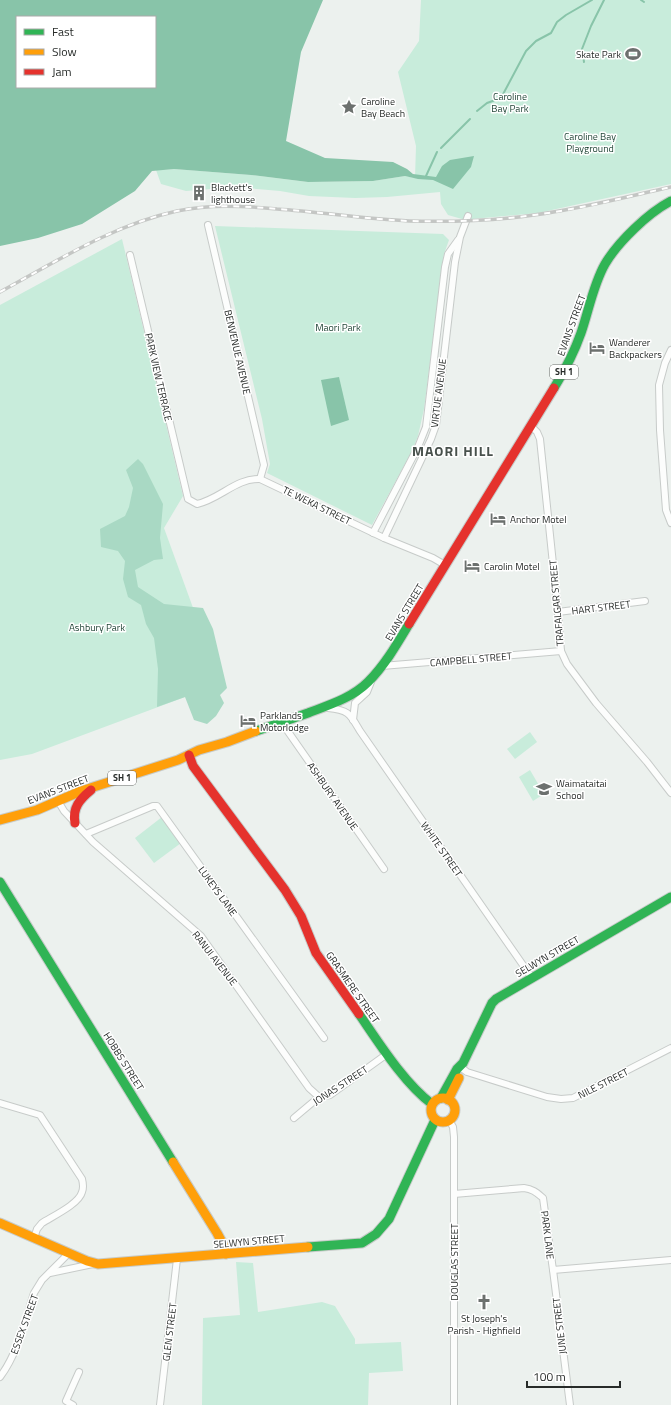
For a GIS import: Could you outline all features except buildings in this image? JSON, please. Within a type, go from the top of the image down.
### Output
[{"type":"main road","name":"SH 1","points":[[652,214],[671,201]]},
{"type":"main road","name":"SH 1","points":[[652,214],[671,209]]},
{"type":"main road","name":"EVANS STREET","points":[[0,820],[30,812],[58,801],[66,796],[160,766],[199,750],[227,742],[323,708],[351,695],[373,676],[382,666],[473,520],[575,351],[601,273],[606,264],[629,234],[652,214]]},
{"type":"main road","name":"GRASMERE STREET","points":[[188,755],[193,766],[285,890],[301,916],[316,953],[387,1054],[420,1095],[432,1104]]},
{"type":"main road","points":[[75,822],[73,817],[74,806],[93,788]]},
{"type":"main road","name":"HOBBS STREET","points":[[0,882],[217,1233],[226,1254]]},
{"type":"main road","name":"SELWYN STREET","points":[[445,1099],[463,1066],[492,1003],[502,995],[671,897]]},
{"type":"main road","points":[[445,1099],[454,1106],[454,1114],[450,1120],[442,1122],[436,1120],[431,1114],[432,1104],[438,1100],[445,1099]]},
{"type":"main road","name":"SELWYN STREET","points":[[0,1223],[93,1264],[177,1259],[362,1243],[376,1234],[389,1219],[436,1120]]},
{"type":"street","name":"VIRTUE AVENUE","points":[[384,538],[431,439],[436,425],[445,335],[455,262],[460,237],[468,216]]},
{"type":"street","name":"BENVENUE AVENUE","points":[[208,225],[264,465],[260,479]]},
{"type":"street","name":"VIRTUE AVENUE","points":[[373,533],[418,446],[426,426],[445,267],[448,254],[460,237]]},
{"type":"street","name":"PARK VIEW TERRACE","points":[[130,255],[188,499],[197,504],[206,502],[238,483],[252,478],[260,479]]},
{"type":"street","points":[[671,350],[665,363],[659,385],[660,430],[666,510],[671,523]]},
{"type":"street","name":"TRAFALGAR STREET","points":[[531,426],[538,432],[540,439],[561,651],[567,664],[596,703],[647,762],[671,793]]},
{"type":"street","name":"TE WEKA STREET","points":[[260,479],[373,533],[433,558],[445,565]]},
{"type":"street","name":"HART STREET","points":[[558,612],[645,601]]},
{"type":"street","name":"CAMPBELL STREET","points":[[382,666],[561,651]]},
{"type":"street","points":[[354,720],[353,708],[355,703],[367,692],[373,676]]},
{"type":"street","name":"WHITE STREET","points":[[323,708],[342,710],[354,720],[360,731],[532,978]]},
{"type":"street","name":"ASHBURY AVENUE","points":[[282,723],[384,869]]},
{"type":"street","name":"RANUI AVENUE","points":[[58,801],[64,811],[86,834],[201,936],[309,1088],[319,1097]]},
{"type":"street","name":"LUKEYS LANE","points":[[86,834],[153,806],[157,806],[324,1038]]},
{"type":"street","name":"NILE STREET","points":[[463,1066],[467,1072],[547,1096],[561,1099],[573,1098],[671,1048]]},
{"type":"street","name":"JONAS STREET","points":[[294,1118],[319,1097],[330,1095],[387,1054]]},
{"type":"street","points":[[0,1103],[40,1115],[82,1179],[83,1191],[77,1201],[42,1223],[34,1238]]},
{"type":"street","name":"DOUGLAS STREET","points":[[450,1120],[453,1127],[454,1137],[454,1405]]},
{"type":"street","name":"PARK LANE","points":[[454,1194],[524,1188],[532,1189],[543,1198],[553,1270],[671,1260]]},
{"type":"street","name":"ESSEX STREET","points":[[0,1377],[10,1362],[38,1285],[69,1253]]},
{"type":"street","name":"GLEN STREET","points":[[160,1405],[177,1259]]},
{"type":"street","points":[[50,1272],[93,1264]]},
{"type":"street","name":"JUNE STREET","points":[[553,1270],[570,1405]]},
{"type":"street","points":[[73,1405],[64,1403],[79,1372]]},
{"type":"green space","name":"Caroline Bay Park","points":[[421,0],[671,0],[671,184],[538,213],[462,219],[448,215],[441,204],[440,192],[387,197],[355,198],[309,196],[280,191],[236,187],[186,191],[161,184],[156,170],[174,169],[251,175],[308,182],[373,181],[405,176],[415,178],[416,146],[398,72],[419,41]]},
{"type":"green space","name":"Maori Park","points":[[215,226],[443,234],[449,240],[444,254],[424,409],[418,436],[411,453],[372,525],[267,473],[270,464],[262,419]]},
{"type":"green space","name":"Ashbury Park","points":[[122,239],[183,496],[164,528],[220,682],[185,697],[32,754],[0,760],[0,305]]},
{"type":"green space","points":[[530,732],[537,742],[515,759],[507,749]]},
{"type":"green space","points":[[530,770],[544,794],[533,801],[519,777]]},
{"type":"green space","points":[[162,817],[181,843],[154,863],[135,838]]},
{"type":"green space","points":[[236,1262],[253,1263],[258,1312],[322,1302],[335,1306],[355,1339],[355,1344],[401,1342],[403,1371],[369,1373],[368,1405],[202,1405],[203,1318],[240,1315]]},
{"type":"shaded area","points":[[0,0],[323,0],[301,52],[286,141],[325,158],[393,162],[407,169],[413,174],[436,177],[442,166],[450,160],[474,156],[471,167],[453,189],[433,180],[405,176],[373,181],[308,182],[251,175],[174,169],[152,171],[135,191],[82,224],[38,238],[0,246]]},
{"type":"shaded area","points":[[339,377],[349,420],[331,426],[321,380]]},
{"type":"shaded area","points":[[138,459],[143,464],[163,504],[160,538],[163,559],[154,560],[135,570],[138,587],[164,604],[203,608],[213,629],[227,688],[220,695],[224,703],[216,716],[207,724],[194,720],[185,697],[157,707],[158,669],[154,638],[146,624],[141,605],[128,597],[123,579],[125,561],[118,551],[101,547],[100,529],[125,516],[129,507],[133,488],[126,470]]},
{"type":"waterway","points":[[477,111],[487,103],[501,98],[526,51],[536,41],[551,33],[557,22],[566,15],[592,0]]},
{"type":"waterway","points":[[584,62],[582,49],[591,26],[604,0]]},
{"type":"waterway","points":[[441,148],[470,119]]},
{"type":"waterway","points":[[426,176],[437,152]]},
{"type":"railway","points":[[0,292],[64,256],[130,225],[153,217],[189,209],[214,206],[240,206],[392,220],[472,221],[503,219],[568,210],[671,187]]},
{"type":"traffic: fast","points":[[554,388],[566,368],[575,348],[584,324],[594,289],[605,264],[611,255],[643,220],[671,201]]},
{"type":"traffic: fast","points":[[256,731],[324,707],[362,688],[380,669],[409,624]]},
{"type":"traffic: fast","points":[[0,882],[173,1162]]},
{"type":"traffic: fast","points":[[441,1098],[457,1069],[463,1063],[492,1003],[496,999],[671,897]]},
{"type":"traffic: fast","points":[[359,1014],[402,1074],[432,1104]]},
{"type":"traffic: fast","points":[[308,1247],[362,1243],[376,1234],[389,1219],[435,1120]]},
{"type":"traffic: slow","points":[[0,820],[37,810],[81,791],[178,760],[199,750],[227,742],[256,731]]},
{"type":"traffic: slow","points":[[448,1100],[459,1078]]},
{"type":"traffic: slow","points":[[443,1098],[448,1099],[454,1105],[455,1110],[454,1115],[448,1121],[443,1122],[438,1121],[432,1115],[431,1110],[432,1105],[438,1099],[443,1098]]},
{"type":"traffic: slow","points":[[173,1162],[217,1233],[226,1254]]},
{"type":"traffic: slow","points":[[0,1223],[87,1261],[98,1264],[308,1247]]},
{"type":"traffic: jam","points":[[409,624],[554,388]]},
{"type":"traffic: jam","points":[[189,755],[193,766],[285,890],[301,916],[316,953],[359,1014]]},
{"type":"traffic: jam","points":[[75,823],[74,818],[76,808],[83,797],[91,790]]},
{"type":"place","name":"Skate Park","points":[[633,54]]},
{"type":"place","name":"Caroline Bay Beach","points":[[349,107]]},
{"type":"place","name":"Blackett's lighthouse","points":[[199,193]]},
{"type":"place","name":"Wanderer Backpackers","points":[[597,348]]},
{"type":"place","name":"Anchor Motel","points":[[498,519]]},
{"type":"place","name":"Carolin Motel","points":[[472,566]]},
{"type":"place","name":"Parklands Motorlodge","points":[[248,721]]},
{"type":"place","name":"Waimataitai School","points":[[544,789]]},
{"type":"place","name":"St Joseph's Parish - Highfield","points":[[484,1302]]},
{"type":"district","name":"MAORI HILL","points":[[453,451]]},
{"type":"park label","name":"Caroline Bay Playground","points":[[590,142]]}]
